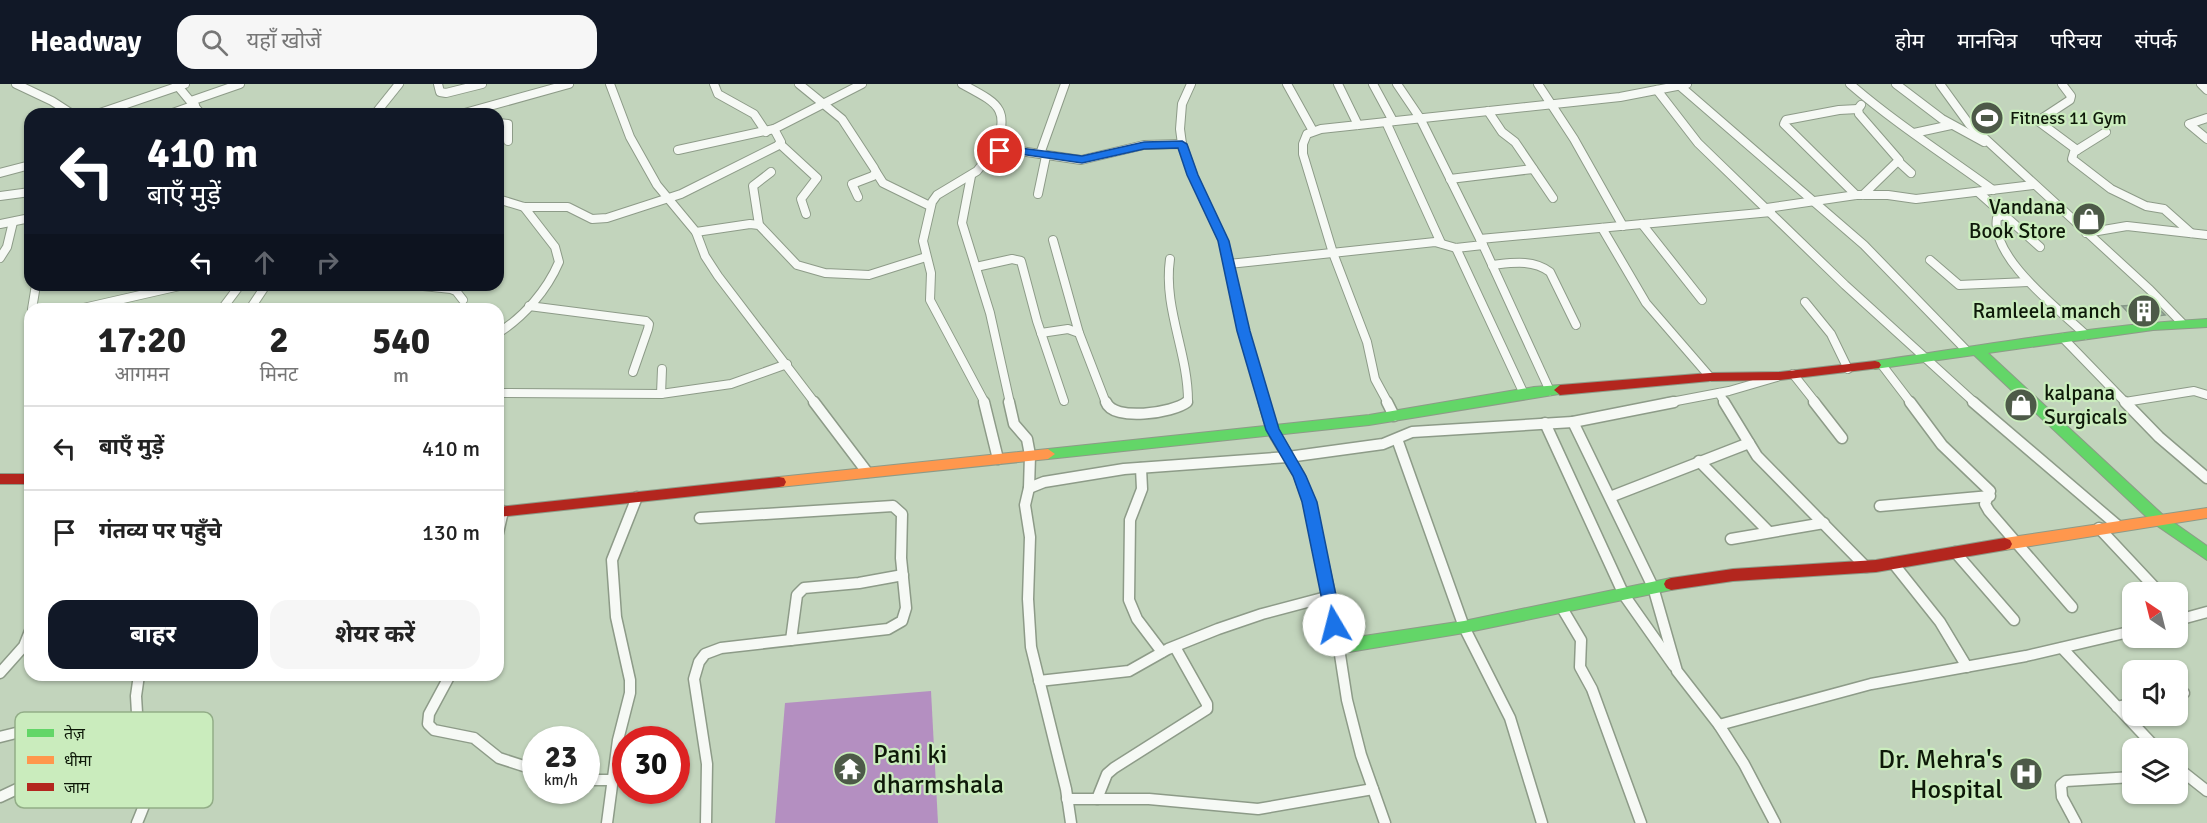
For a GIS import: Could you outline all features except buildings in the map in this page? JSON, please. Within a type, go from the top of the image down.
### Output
[{"type":"main road","points":[[504,512],[1394,416],[1550,391],[1710,377],[1786,375],[1848,369],[2086,335],[2182,323],[2207,323]]},
{"type":"main road","points":[[1971,351],[2158,519],[2207,554]]},
{"type":"main road","points":[[0,479],[24,479]]},
{"type":"main road","points":[[1337,647],[1464,627],[1624,596],[1653,587],[1733,575],[1866,567],[2117,525],[2207,513]]},
{"type":"street","points":[[183,108],[240,84]]},
{"type":"street","points":[[379,108],[399,84]]},
{"type":"street","points":[[438,84],[439,90],[443,93],[482,84]]},
{"type":"street","points":[[483,108],[569,84]]},
{"type":"street","points":[[611,84],[630,137],[657,185],[696,232],[705,256],[718,276],[867,472]]},
{"type":"street","points":[[714,84],[718,94],[754,114],[780,138],[780,144],[817,178],[801,199],[806,214]]},
{"type":"street","points":[[799,84],[825,104],[848,128],[884,183],[930,206]]},
{"type":"street","points":[[678,150],[770,131],[862,84]]},
{"type":"street","points":[[962,84],[994,100],[1003,119],[1003,128],[994,153],[970,176],[938,195],[930,206],[923,241],[931,273],[930,300],[982,395],[990,418],[998,459]]},
{"type":"street","points":[[1038,194],[1043,155],[1065,84]]},
{"type":"street","points":[[1191,84],[1182,104],[1180,129],[1182,144],[1193,175],[1224,241],[1243,331],[1272,430],[1299,476],[1310,502],[1330,596],[1337,647],[1361,755],[1385,823]]},
{"type":"street","points":[[1287,84],[1313,131]]},
{"type":"street","points":[[1338,84],[1358,125]]},
{"type":"street","points":[[1373,84],[1441,243]]},
{"type":"street","points":[[1396,84],[1420,118],[1492,265],[1550,391]]},
{"type":"street","points":[[1538,84],[1574,139],[1623,226]]},
{"type":"street","points":[[1850,84],[1882,112],[1994,190]]},
{"type":"street","points":[[1896,84],[1951,125],[1994,147]]},
{"type":"street","points":[[1940,84],[1957,111],[2033,185],[2150,290],[2182,323]]},
{"type":"street","points":[[2062,84],[2071,96],[2070,99],[2038,120],[2044,127],[2078,150]]},
{"type":"street","points":[[2201,84],[2207,90]]},
{"type":"street","points":[[22,85],[62,108]]},
{"type":"street","points":[[114,108],[180,85],[197,108]]},
{"type":"street","points":[[1394,416],[1375,380],[1367,342],[1333,253],[1303,154],[1305,137],[1313,131],[1549,104],[1683,85],[1896,276],[1971,351]]},
{"type":"street","points":[[1657,90],[1698,143],[1924,359],[2117,525]]},
{"type":"street","points":[[1859,195],[1784,124],[1786,120],[1806,115],[1858,109],[1868,100]]},
{"type":"street","points":[[1858,109],[1859,114],[1911,173]]},
{"type":"street","points":[[1488,111],[1502,132],[1515,142],[1553,198]]},
{"type":"street","points":[[2207,118],[2189,124],[2207,139]]},
{"type":"street","points":[[504,124],[508,124],[508,141]]},
{"type":"street","points":[[1914,133],[1951,125]]},
{"type":"street","points":[[2106,132],[2078,150],[2071,157],[2072,159],[2104,185],[2140,204],[2164,209],[2190,234]]},
{"type":"street","points":[[504,201],[524,207],[568,207],[587,217],[599,219],[669,199],[780,144]]},
{"type":"street","points":[[994,153],[1009,150],[1088,159],[1144,145],[1182,144]]},
{"type":"street","points":[[1859,195],[1899,162]]},
{"type":"street","points":[[0,173],[24,167]]},
{"type":"street","points":[[1450,179],[1533,169]]},
{"type":"street","points":[[771,172],[753,186],[759,225],[797,265],[811,270],[870,276],[927,257]]},
{"type":"street","points":[[858,196],[852,184],[873,176],[876,172]]},
{"type":"street","points":[[970,176],[962,223],[990,313],[1014,424],[1027,439],[1030,455],[1029,488],[1025,505],[1031,552],[1028,626],[1068,799],[1071,823]]},
{"type":"street","points":[[1229,264],[1441,243],[1456,248],[1481,242],[1769,210],[1812,201],[1859,195],[1916,199],[2033,185]]},
{"type":"street","points":[[1978,192],[2040,247]]},
{"type":"street","points":[[0,196],[24,193]]},
{"type":"street","points":[[504,330],[529,306],[558,267],[559,257],[555,247],[524,207]]},
{"type":"street","points":[[2005,214],[1997,218],[1996,222],[2001,246],[2028,282],[2086,335]]},
{"type":"street","points":[[0,224],[24,219]]},
{"type":"street","points":[[0,258],[8,247],[13,222]]},
{"type":"street","points":[[696,232],[750,224],[759,225]]},
{"type":"street","points":[[1642,224],[1702,300]]},
{"type":"street","points":[[2086,233],[2127,226],[2207,235]]},
{"type":"street","points":[[1602,228],[1646,303],[1710,377]]},
{"type":"street","points":[[1053,240],[1079,333],[1108,408],[1112,412],[1128,414],[1172,409],[1188,401],[1185,357],[1167,294],[1166,275],[1170,259]]},
{"type":"street","points":[[1456,248],[1524,394]]},
{"type":"street","points":[[976,267],[1012,259],[1021,261],[1041,333],[1064,401]]},
{"type":"street","points":[[1930,260],[1959,285],[2028,282]]},
{"type":"street","points":[[1492,265],[1532,263],[1545,267],[1550,272],[1576,325]]},
{"type":"street","points":[[105,303],[158,291]]},
{"type":"street","points":[[454,291],[463,300]]},
{"type":"street","points":[[1805,302],[1831,334],[1848,369]]},
{"type":"street","points":[[529,306],[646,321],[649,324],[648,328],[633,372]]},
{"type":"street","points":[[1041,333],[1068,329],[1079,333]]},
{"type":"street","points":[[2063,338],[2159,437],[2207,478]]},
{"type":"street","points":[[504,393],[661,394],[731,384],[787,364]]},
{"type":"street","points":[[1882,365],[1934,436],[1984,483],[1990,491],[1985,504],[2013,542],[2072,607]]},
{"type":"street","points":[[661,394],[662,369]]},
{"type":"street","points":[[1029,488],[1044,482],[1141,468],[1288,457],[1383,444],[1412,432],[1573,422],[1719,393],[1786,375],[1842,438]]},
{"type":"street","points":[[2125,402],[2194,391],[2207,395]]},
{"type":"street","points":[[1719,393],[1757,456],[1866,567]]},
{"type":"street","points":[[1573,422],[1653,587],[1677,670]]},
{"type":"street","points":[[1545,423],[1624,596],[1719,725],[1744,764],[1775,823]]},
{"type":"street","points":[[1397,439],[1464,627],[1510,718],[1542,823]]},
{"type":"street","points":[[1610,497],[1749,443]]},
{"type":"street","points":[[1698,461],[1769,532]]},
{"type":"street","points":[[1141,468],[1142,489],[1130,520],[1130,600],[1137,619],[1162,652]]},
{"type":"street","points":[[1880,506],[1990,496]]},
{"type":"street","points":[[622,726],[630,687],[616,616],[612,560],[638,497]]},
{"type":"street","points":[[700,518],[893,506],[899,508],[902,514],[900,541],[906,615],[895,626],[721,648],[705,654],[699,662],[694,679],[707,774],[706,823]]},
{"type":"street","points":[[1731,539],[1824,523]]},
{"type":"street","points":[[2099,528],[2150,582]]},
{"type":"street","points":[[1955,552],[2014,620]]},
{"type":"street","points":[[1893,563],[1940,622],[1967,667]]},
{"type":"street","points":[[791,640],[797,595],[804,588],[859,583],[903,575]]},
{"type":"street","points":[[1039,681],[1129,671],[1162,652],[1262,614],[1330,596]]},
{"type":"street","points":[[1562,608],[1581,640],[1581,667],[1592,689],[1641,823]]},
{"type":"street","points":[[2188,616],[2207,612]]},
{"type":"street","points":[[1719,725],[1871,684],[2062,648],[2122,634]]},
{"type":"street","points":[[0,673],[24,646]]},
{"type":"street","points":[[1097,799],[1107,774],[1114,768],[1207,709],[1207,704],[1175,647]]},
{"type":"street","points":[[2062,648],[2146,738]]},
{"type":"street","points":[[136,712],[138,681]]},
{"type":"street","points":[[447,681],[429,714],[428,724],[434,730],[474,738],[499,758],[522,765]]},
{"type":"street","points":[[2117,707],[2122,706]]},
{"type":"street","points":[[0,737],[15,733]]},
{"type":"street","points":[[2076,823],[2062,797],[2061,785],[2066,781],[2122,778]]},
{"type":"street","points":[[2188,778],[2207,791]]},
{"type":"street","points":[[600,780],[612,780],[607,823]]},
{"type":"street","points":[[1068,799],[1188,801],[1258,809],[1373,789]]},
{"type":"street","points":[[0,797],[15,790]]},
{"type":"street","points":[[136,823],[141,808]]},
{"type":"shaded area","points":[[931,691],[938,823],[775,823],[785,703]]},
{"type":"traffic: fast","points":[[1875,365],[2153,326],[2207,323]]},
{"type":"traffic: fast","points":[[1976,350],[2158,519],[2207,554]]},
{"type":"traffic: fast","points":[[1048,454],[1369,420],[1534,392],[1560,390]]},
{"type":"traffic: fast","points":[[1337,647],[1464,627],[1671,584]]},
{"type":"traffic: slow","points":[[779,482],[1048,454]]},
{"type":"traffic: slow","points":[[2005,544],[2207,513]]},
{"type":"traffic: jam","points":[[1560,390],[1710,377],[1780,376],[1875,365]]},
{"type":"traffic: jam","points":[[0,479],[24,479]]},
{"type":"traffic: jam","points":[[504,511],[779,482]]},
{"type":"traffic: jam","points":[[1671,584],[1733,575],[1876,566],[2005,544]]},
{"type":"place","name":"Fitness 11 Gym","points":[[1987,118]]},
{"type":"place","name":"Vandana Book Store","points":[[2089,219]]},
{"type":"place","name":"Ramleela manch","points":[[2144,311]]},
{"type":"place","name":"kalpana Surgicals","points":[[2021,405]]},
{"type":"place","name":"Pani ki dharmshala","points":[[850,769]]},
{"type":"place","name":"Dr. Mehra's Hospital","points":[[2026,774]]},
{"type":"route","points":[[1000,151],[1020,151],[1082,160],[1144,145],[1182,144],[1193,175],[1224,241],[1243,331],[1272,430],[1305,487],[1310,502],[1332,603],[1334,625]]}]
